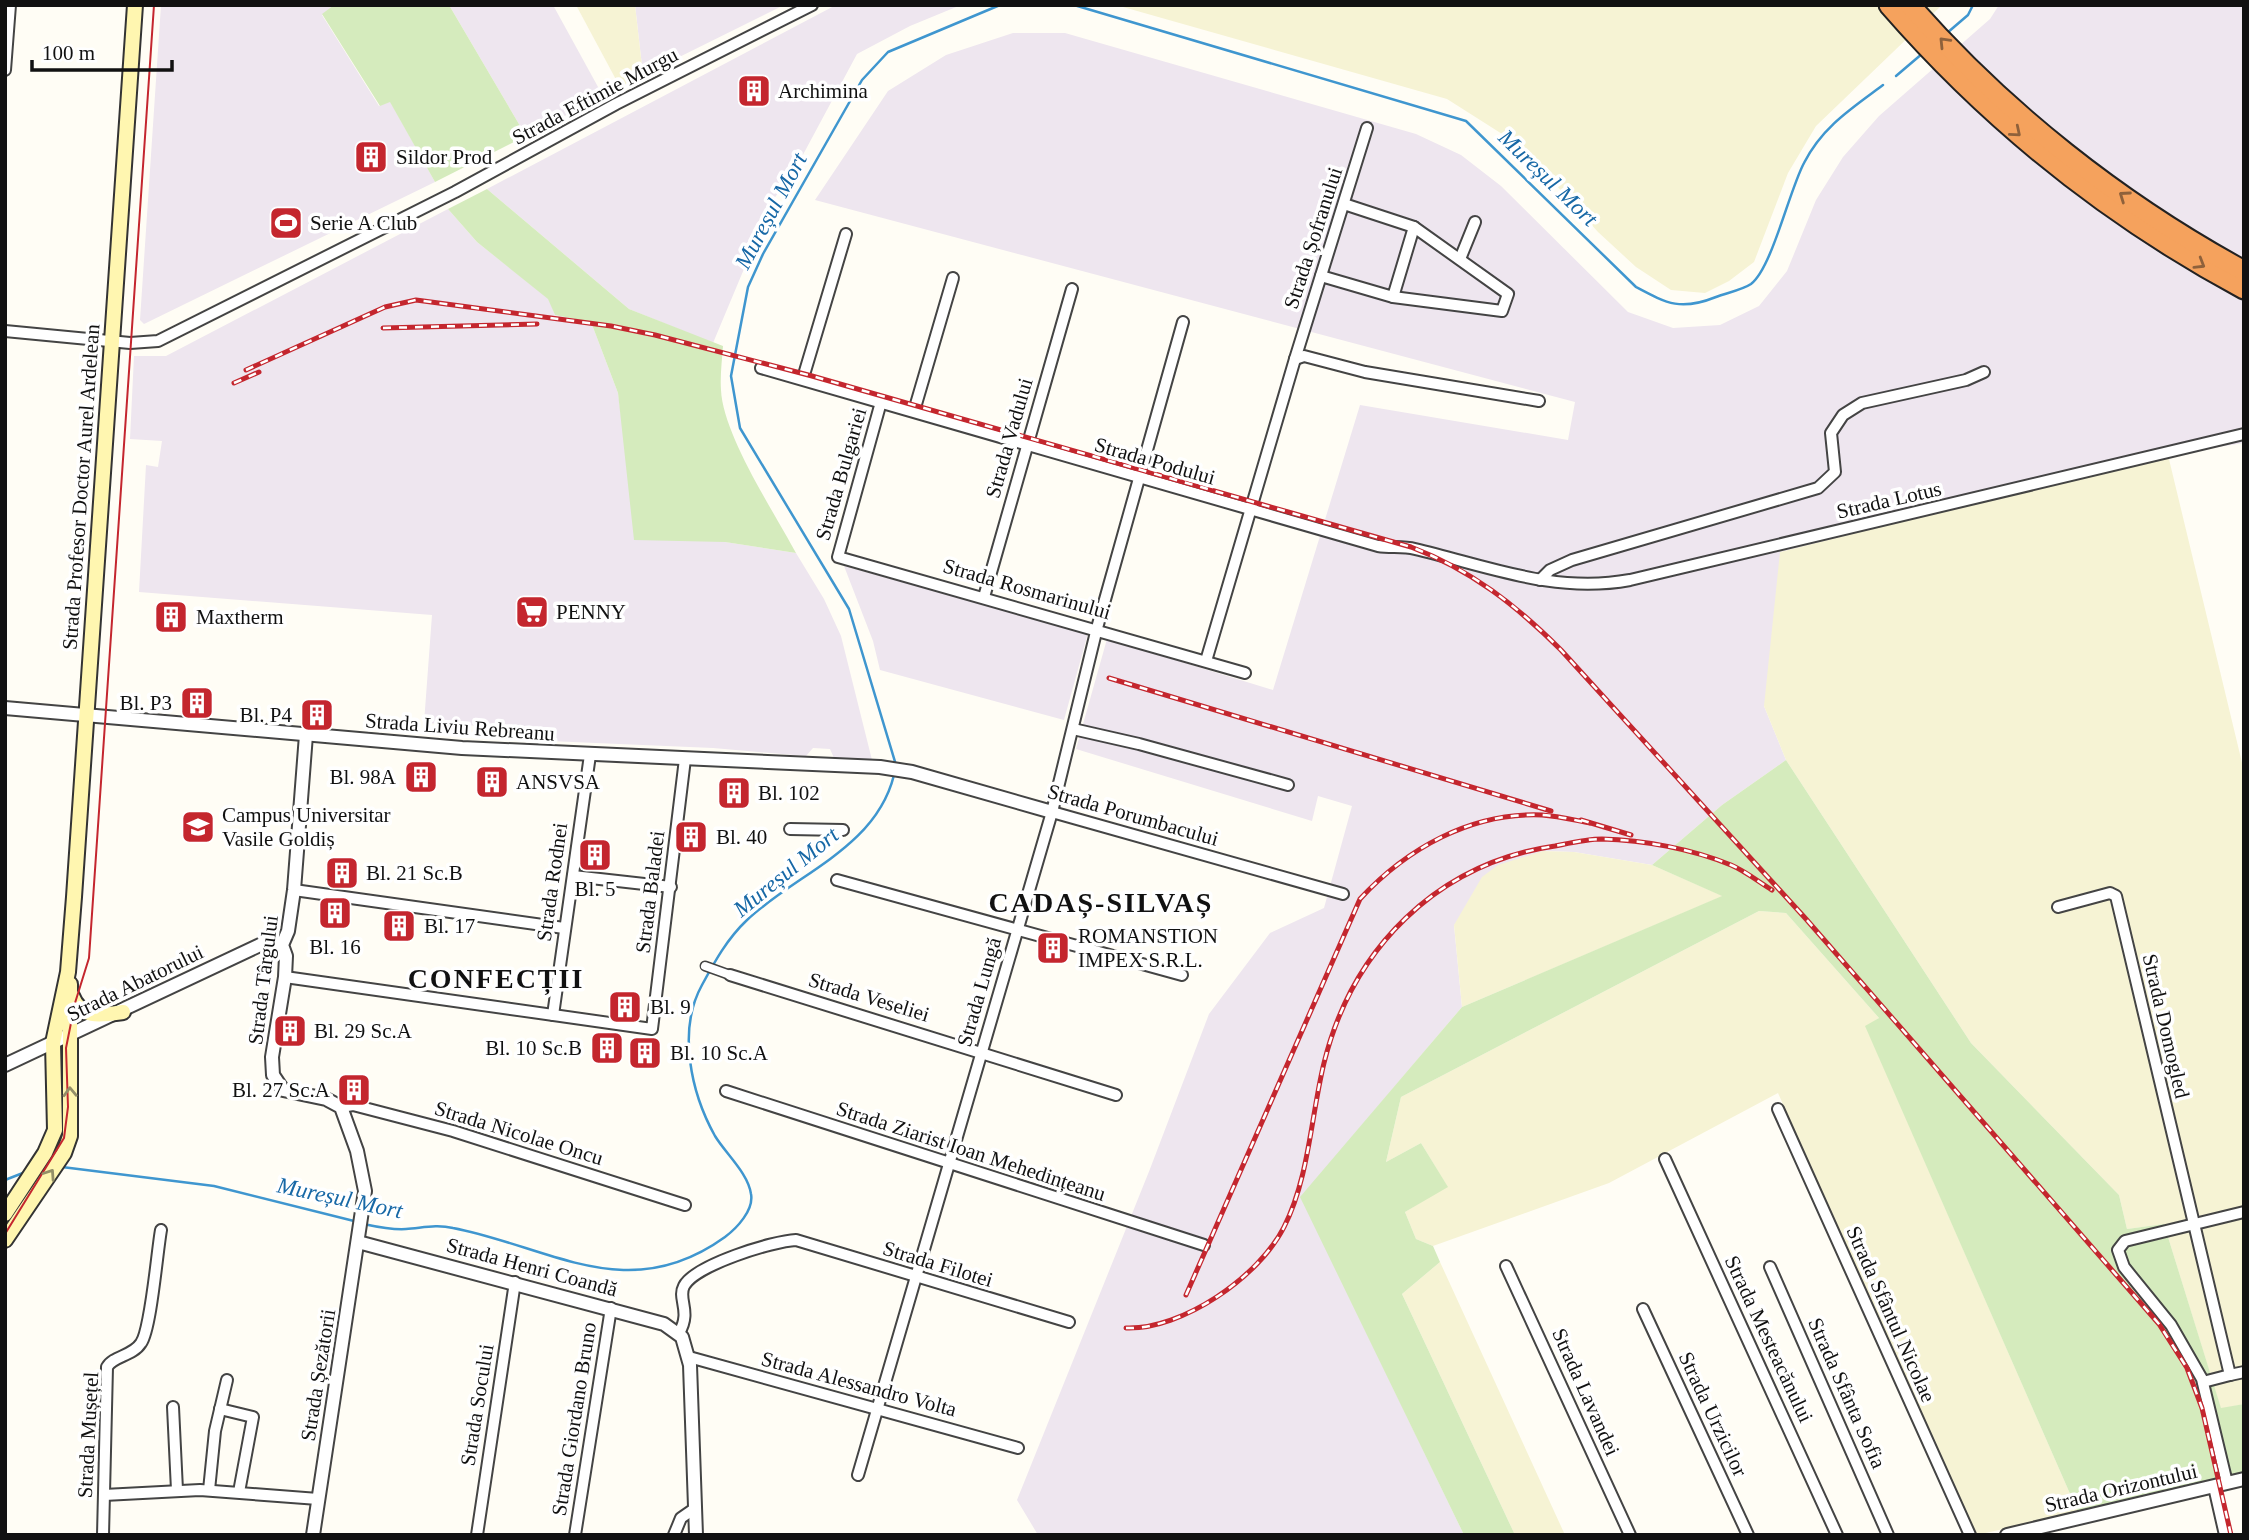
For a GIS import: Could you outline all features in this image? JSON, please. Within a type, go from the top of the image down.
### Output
[{"type":"highway","points":[[1889,5],[1912,15],[2030,144],[2094,194],[2168,244],[2244,289]]},
{"type":"highway","points":[[1966,75],[2093,174],[2177,232],[2244,271]]},
{"type":"main road","name":"Strada Profesor Doctor Aurel Ardelean","points":[[25,1197],[56,1125],[53,1043],[68,972],[135,5]]},
{"type":"main road","name":"Strada Profesor Doctor Aurel Ardelean","points":[[25,1197],[66,1148],[71,1122],[69,1037],[72,996],[68,972]]},
{"type":"main road","points":[[72,996],[76,1005],[90,1014],[123,1012]]},
{"type":"main road","points":[[5,1214],[25,1197]]},
{"type":"main road","points":[[5,1240],[25,1197]]},
{"type":"street","points":[[5,71],[9,5]]},
{"type":"street","name":"Strada Eftimie Murgu","points":[[5,331],[147,344],[164,338],[455,192],[617,104],[812,5]]},
{"type":"street","name":"Strada Șofranului","points":[[1295,359],[1367,128]]},
{"type":"street","points":[[1321,276],[1393,297],[1502,311],[1508,294],[1414,227],[1343,204]]},
{"type":"street","points":[[1460,259],[1475,222]]},
{"type":"street","points":[[1393,297],[1414,227]]},
{"type":"street","points":[[803,378],[846,234]]},
{"type":"street","points":[[914,411],[953,278]]},
{"type":"street","name":"Strada Vadului","points":[[984,597],[1072,289]]},
{"type":"street","name":"Strada Lungă","points":[[858,1475],[1052,812],[1097,628],[1183,322]]},
{"type":"street","points":[[1206,661],[1253,510],[1295,359],[1304,356],[1365,372],[1539,401]]},
{"type":"street","name":"Strada Podului","points":[[761,368],[1378,546],[1411,548],[1502,574],[1540,580]]},
{"type":"street","points":[[1540,580],[1557,566],[1573,560],[1818,488],[1835,472],[1831,433],[1850,408],[1966,380],[1984,373]]},
{"type":"street","name":"Strada Bulgariei","points":[[838,557],[881,402]]},
{"type":"street","name":"Strada Lotus","points":[[1540,580],[1582,586],[1630,580],[2244,435]]},
{"type":"street","name":"Strada Rosmarinului","points":[[838,557],[1097,628],[1245,673]]},
{"type":"street","name":"Strada Liviu Rebreanu","points":[[5,708],[306,735],[590,755],[892,768],[912,772]]},
{"type":"street","points":[[1073,729],[1139,744],[1288,785]]},
{"type":"street","name":"Strada Târgului","points":[[306,735],[294,890],[288,932],[282,945],[286,956],[285,976],[272,1057],[274,1079],[286,1092],[326,1100],[341,1107]]},
{"type":"street","name":"Strada Rodnei","points":[[553,1015],[590,755]]},
{"type":"street","name":"Strada Baladei","points":[[553,1015],[652,1029],[685,760]]},
{"type":"street","name":"Strada Porumbacului","points":[[912,772],[1343,894]]},
{"type":"street","points":[[790,829],[843,830]]},
{"type":"street","points":[[573,877],[671,887]]},
{"type":"street","points":[[837,880],[1182,975]]},
{"type":"street","points":[[294,890],[564,928]]},
{"type":"street","name":"Strada Domogled","points":[[2059,907],[2110,893],[2116,896],[2194,1224]]},
{"type":"street","name":"Strada Abatorului","points":[[5,1065],[123,1012],[262,944],[276,942],[282,945]]},
{"type":"street","points":[[705,967],[730,975]]},
{"type":"street","name":"Strada Veseliei","points":[[730,975],[1116,1095]]},
{"type":"street","points":[[285,976],[553,1015]]},
{"type":"street","name":"Strada Ziarist Ioan Mehedințeanu","points":[[726,1091],[1204,1245]]},
{"type":"street","name":"Strada Nicolae Oncu","points":[[341,1107],[354,1105],[453,1131],[685,1205]]},
{"type":"street","name":"Strada Șezătorii","points":[[313,1535],[362,1220],[363,1174],[341,1107]]},
{"type":"street","name":"Strada Sfântul Nicolae","points":[[1778,1109],[1970,1535]]},
{"type":"street","name":"Strada Mesteacănului","points":[[1665,1159],[1837,1535]]},
{"type":"street","points":[[2225,1535],[2220,1485],[2203,1382],[2171,1325],[2124,1267],[2118,1255],[2121,1244],[2125,1241],[2244,1212]]},
{"type":"street","points":[[2194,1224],[2231,1375]]},
{"type":"street","name":"Strada Mușețel","points":[[103,1535],[108,1364],[132,1353],[144,1338],[161,1230]]},
{"type":"street","name":"Strada Filotei","points":[[679,1333],[686,1319],[683,1291],[688,1281],[705,1269],[751,1250],[796,1240],[915,1278],[1069,1322]]},
{"type":"street","name":"Strada Henri Coandă","points":[[358,1241],[611,1308],[664,1324],[679,1333]]},
{"type":"street","name":"Strada Lavandei","points":[[1506,1266],[1630,1535]]},
{"type":"street","name":"Strada Sfânta Sofia","points":[[1770,1267],[1888,1535]]},
{"type":"street","name":"Strada Socului","points":[[477,1535],[515,1282]]},
{"type":"street","name":"Strada Giordano Bruno","points":[[575,1535],[611,1308]]},
{"type":"street","name":"Strada Urzicilor","points":[[1643,1309],[1748,1535]]},
{"type":"street","points":[[679,1333],[688,1352],[696,1535]]},
{"type":"street","name":"Strada Alessandro Volta","points":[[688,1352],[1018,1448]]},
{"type":"street","points":[[2203,1382],[2244,1372]]},
{"type":"street","points":[[209,1490],[220,1409],[227,1380]]},
{"type":"street","points":[[173,1407],[177,1490]]},
{"type":"street","points":[[220,1409],[253,1417],[239,1492]]},
{"type":"street","name":"Strada Orizontului","points":[[2007,1535],[2058,1529],[2244,1479]]},
{"type":"street","points":[[104,1495],[209,1490],[318,1499]]},
{"type":"street","points":[[674,1535],[681,1518],[694,1509]]},
{"type":"shaded area","points":[[161,5],[334,5],[322,15],[379,106],[390,101],[435,182],[144,324],[140,320]]},
{"type":"shaded area","points":[[449,5],[553,5],[603,96],[526,136]]},
{"type":"shaded area","points":[[576,5],[635,5],[643,75],[620,87]]},
{"type":"shaded area","points":[[635,5],[784,5],[643,75]]},
{"type":"shaded area","points":[[836,5],[961,5],[910,26],[857,54],[798,164],[754,228],[749,257],[713,343],[629,309],[487,189]]},
{"type":"shaded area","points":[[1116,5],[1942,5],[1816,126],[1788,173],[1754,262],[1729,281],[1705,293],[1671,290],[1636,267],[1598,232],[1521,146],[1447,99]]},
{"type":"shaded area","points":[[1999,5],[2244,5],[2244,443],[2168,455],[1764,706],[1786,760],[1722,805],[1652,865],[1574,852],[1544,851],[1454,925],[1462,1007],[1301,1197],[1464,1535],[1038,1535],[1017,1500],[1209,1014],[1270,933],[1324,908],[1352,806],[1318,796],[1312,821],[1076,749],[1107,639],[1273,690],[1360,405],[1568,440],[1575,402],[815,200],[888,91],[946,55],[1013,33],[1065,33],[1416,134],[1461,155],[1501,186],[1628,312],[1673,328],[1720,325],[1759,306],[1787,271],[1816,200],[1843,157],[1879,116],[1990,19]]},
{"type":"shaded area","points":[[448,209],[477,242],[549,299],[555,315],[591,322],[618,393],[627,459],[725,542],[796,553],[824,599],[841,636],[872,760],[834,758],[830,749],[813,748],[806,756],[713,748],[503,739],[502,727],[424,723],[432,615],[139,592],[146,465],[158,467],[162,441],[130,439],[134,356],[166,356]]},
{"type":"shaded area","points":[[2168,455],[2244,771],[2244,1404],[2221,1409],[2164,1224],[2127,1229],[2119,1195],[1971,1043],[1786,760],[1764,706],[1780,552]]},
{"type":"shaded area","points":[[844,566],[1088,633],[1064,720],[880,670],[873,641]]},
{"type":"shaded area","points":[[1543,851],[1574,852],[1652,865],[1723,896],[1462,1007],[1454,925],[1482,877],[1498,865]]},
{"type":"shaded area","points":[[1759,911],[1786,913],[1879,1018],[1866,1027],[2078,1512],[1977,1535],[1778,1093],[1609,1183],[1433,1246],[1416,1239],[1405,1212],[1447,1186],[1421,1143],[1386,1162],[1401,1097]]},
{"type":"shaded area","points":[[1440,1262],[1565,1535],[1515,1535],[1402,1294]]},
{"type":"green space","points":[[334,5],[449,5],[526,136],[435,182],[390,102],[380,106],[322,14]]},
{"type":"green space","points":[[487,189],[629,309],[723,346],[721,390],[730,429],[751,473],[796,553],[725,542],[634,540],[618,393],[591,322],[555,315],[548,299],[477,242],[448,209]]},
{"type":"green space","points":[[1786,760],[1971,1043],[2119,1195],[2127,1229],[2164,1224],[2221,1408],[2244,1404],[2244,1474],[2078,1512],[1865,1026],[1879,1018],[1786,913],[1759,911],[1401,1097],[1386,1162],[1421,1143],[1448,1187],[1405,1212],[1416,1239],[1433,1246],[1440,1262],[1402,1294],[1515,1535],[1464,1535],[1300,1197],[1462,1007],[1722,896],[1652,865],[1722,805]]},
{"type":"waterway","name":"Mureșul Mort","points":[[896,765],[849,609],[740,428],[731,376],[748,287],[763,254],[862,80],[888,52],[1000,5]]},
{"type":"waterway","name":"Mureșul Mort","points":[[1074,5],[1466,121],[1636,287],[1675,304],[1693,304],[1751,284],[1766,262],[1798,176],[1811,150],[1839,119],[1883,85]]},
{"type":"waterway","name":"Mureșul Mort","points":[[1947,33],[1968,15],[1973,5]]},
{"type":"waterway","name":"Mureșul Mort","points":[[1896,76],[1923,53]]},
{"type":"waterway","name":"Mureșul Mort","points":[[364,1224],[395,1229],[447,1227],[589,1266],[622,1270],[655,1268],[689,1257],[730,1233],[747,1212],[751,1194],[741,1171],[715,1136],[699,1101],[690,1061],[690,1022],[694,1003],[717,959],[740,927],[767,903],[853,841],[885,800],[894,775]]},
{"type":"waterway","name":"Mureșul Mort","points":[[62,1167],[214,1186],[358,1222]]},
{"type":"waterway","name":"Mureșul Mort","points":[[5,1180],[28,1171]]},
{"type":"tram line","points":[[5,1234],[64,1138],[68,1107],[66,1048],[75,1003],[89,958],[154,5]]},
{"type":"railway","points":[[246,370],[385,307],[416,300],[611,326],[812,376],[1411,547],[1453,566],[1492,590],[1561,650],[1806,919],[2159,1324],[2187,1368],[2202,1408],[2231,1535]]},
{"type":"railway","points":[[383,328],[537,324]]},
{"type":"railway","points":[[234,383],[259,372]]},
{"type":"railway","points":[[1109,678],[1551,811]]},
{"type":"railway","points":[[1186,1295],[1360,899],[1398,864],[1442,837],[1465,827],[1490,820],[1542,815],[1590,823]]},
{"type":"railway","points":[[1581,820],[1631,835]]},
{"type":"railway","points":[[1126,1328],[1171,1320],[1194,1310],[1238,1281],[1272,1246],[1284,1227],[1299,1188],[1324,1063],[1337,1022],[1355,983],[1378,949],[1406,918],[1437,892],[1473,871],[1512,856],[1573,842],[1602,839],[1651,843],[1700,854],[1736,867],[1772,890]]},
{"type":"place","name":"Archimina","points":[[754,91]]},
{"type":"place","name":"Sildor Prod","points":[[371,157]]},
{"type":"place","name":"Serie A Club","points":[[286,223]]},
{"type":"place","name":"PENNY","points":[[532,612]]},
{"type":"place","name":"Maxtherm","points":[[171,617]]},
{"type":"place","name":"Bl. P3","points":[[197,703]]},
{"type":"place","name":"Bl. P4","points":[[317,715]]},
{"type":"place","name":"Bl. 98A","points":[[421,777]]},
{"type":"place","name":"ANSVSA","points":[[492,782]]},
{"type":"place","name":"Bl. 102","points":[[734,793]]},
{"type":"place","name":"Campus Universitar Vasile Goldiș","points":[[198,827]]},
{"type":"place","name":"Bl. 40","points":[[691,837]]},
{"type":"place","name":"Bl. 5","points":[[595,855]]},
{"type":"place","name":"Bl. 21 Sc.B","points":[[342,873]]},
{"type":"place","name":"Bl. 16","points":[[335,913]]},
{"type":"place","name":"Bl. 17","points":[[399,926]]},
{"type":"place","name":"ROMANSTION IMPEX S.R.L.","points":[[1053,948]]},
{"type":"place","name":"Bl. 9","points":[[625,1007]]},
{"type":"place","name":"Bl. 29 Sc.A","points":[[290,1031]]},
{"type":"place","name":"Bl. 10 Sc.B","points":[[607,1048]]},
{"type":"place","name":"Bl. 10 Sc.A","points":[[645,1053]]},
{"type":"place","name":"Bl. 27 Sc.A","points":[[354,1090]]},
{"type":"district","name":"CADAȘ-SILVAȘ","points":[[1101,902]]},
{"type":"district","name":"CONFECȚII","points":[[496,978]]}]
